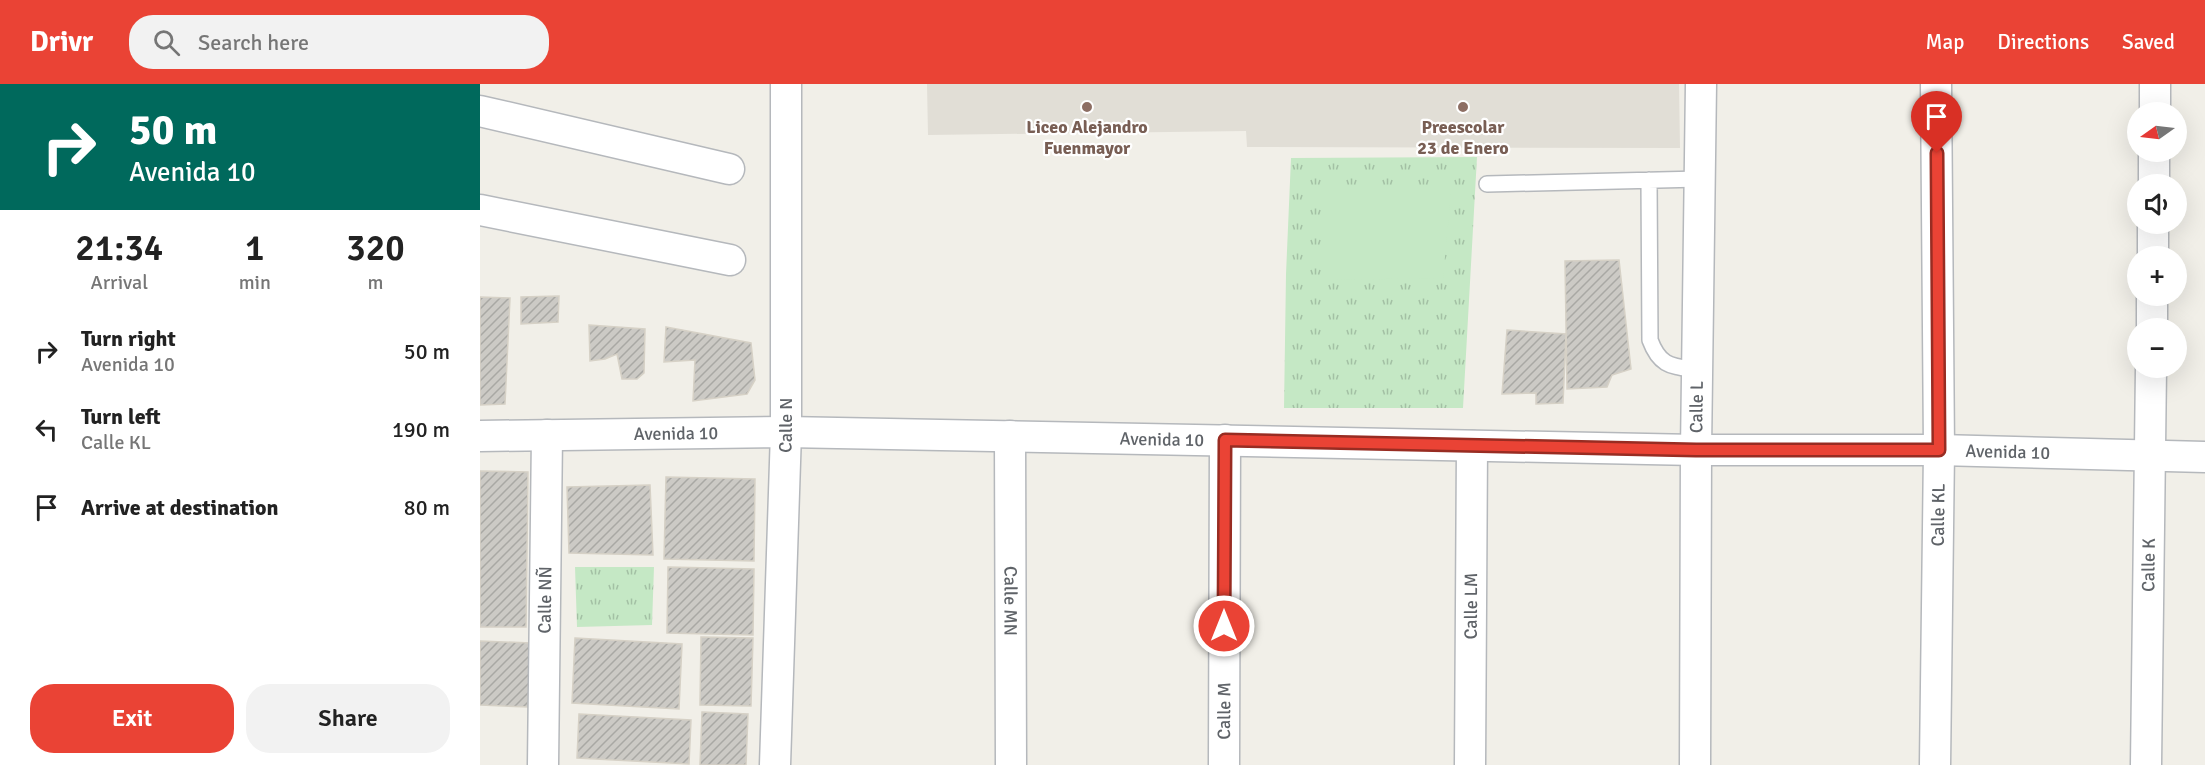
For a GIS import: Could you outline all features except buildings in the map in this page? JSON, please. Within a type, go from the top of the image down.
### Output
[{"type":"street","name":"Calle N","points":[[775,765],[786,432],[786,84]]},
{"type":"street","name":"Calle L","points":[[1695,765],[1701,84]]},
{"type":"street","name":"Calle KL","points":[[1935,765],[1939,450],[1936,84]]},
{"type":"street","points":[[2155,84],[2155,102]]},
{"type":"street","points":[[480,111],[729,169]]},
{"type":"street","points":[[480,210],[730,260]]},
{"type":"street","name":"Calle K","points":[[2146,765],[2151,378]]},
{"type":"street","name":"Avenida 10","points":[[480,436],[786,432],[1696,450],[1939,450],[2205,457]]},
{"type":"street","name":"Calle NÑ","points":[[543,765],[547,435]]},
{"type":"street","name":"Calle MN","points":[[1010,436],[1011,765]]},
{"type":"street","name":"Calle M","points":[[1224,765],[1225,440]]},
{"type":"street","name":"Calle LM","points":[[1470,765],[1472,446]]},
{"type":"lane","points":[[1486,184],[1700,179]]},
{"type":"lane","points":[[1649,180],[1650,340],[1655,353],[1662,362],[1674,367],[1697,370]]},
{"type":"shaded area","name":"Preescolar 23 de Enero","points":[[927,84],[1679,84],[1680,148],[1247,147],[1246,131],[928,135]]},
{"type":"green space","points":[[1477,157],[1463,408],[1284,408],[1291,158]]},
{"type":"green space","points":[[1328,193],[1451,193],[1443,278],[1328,280]]},
{"type":"green space","points":[[575,567],[654,567],[652,625],[577,627]]},
{"type":"place","name":"Liceo Alejandro Fuenmayor","points":[[1087,107]]},
{"type":"place","name":"Preescolar 23 de Enero","points":[[1463,107]]},
{"type":"route","points":[[1224,626],[1225,440],[1696,450],[1939,450],[1937,153]]}]
